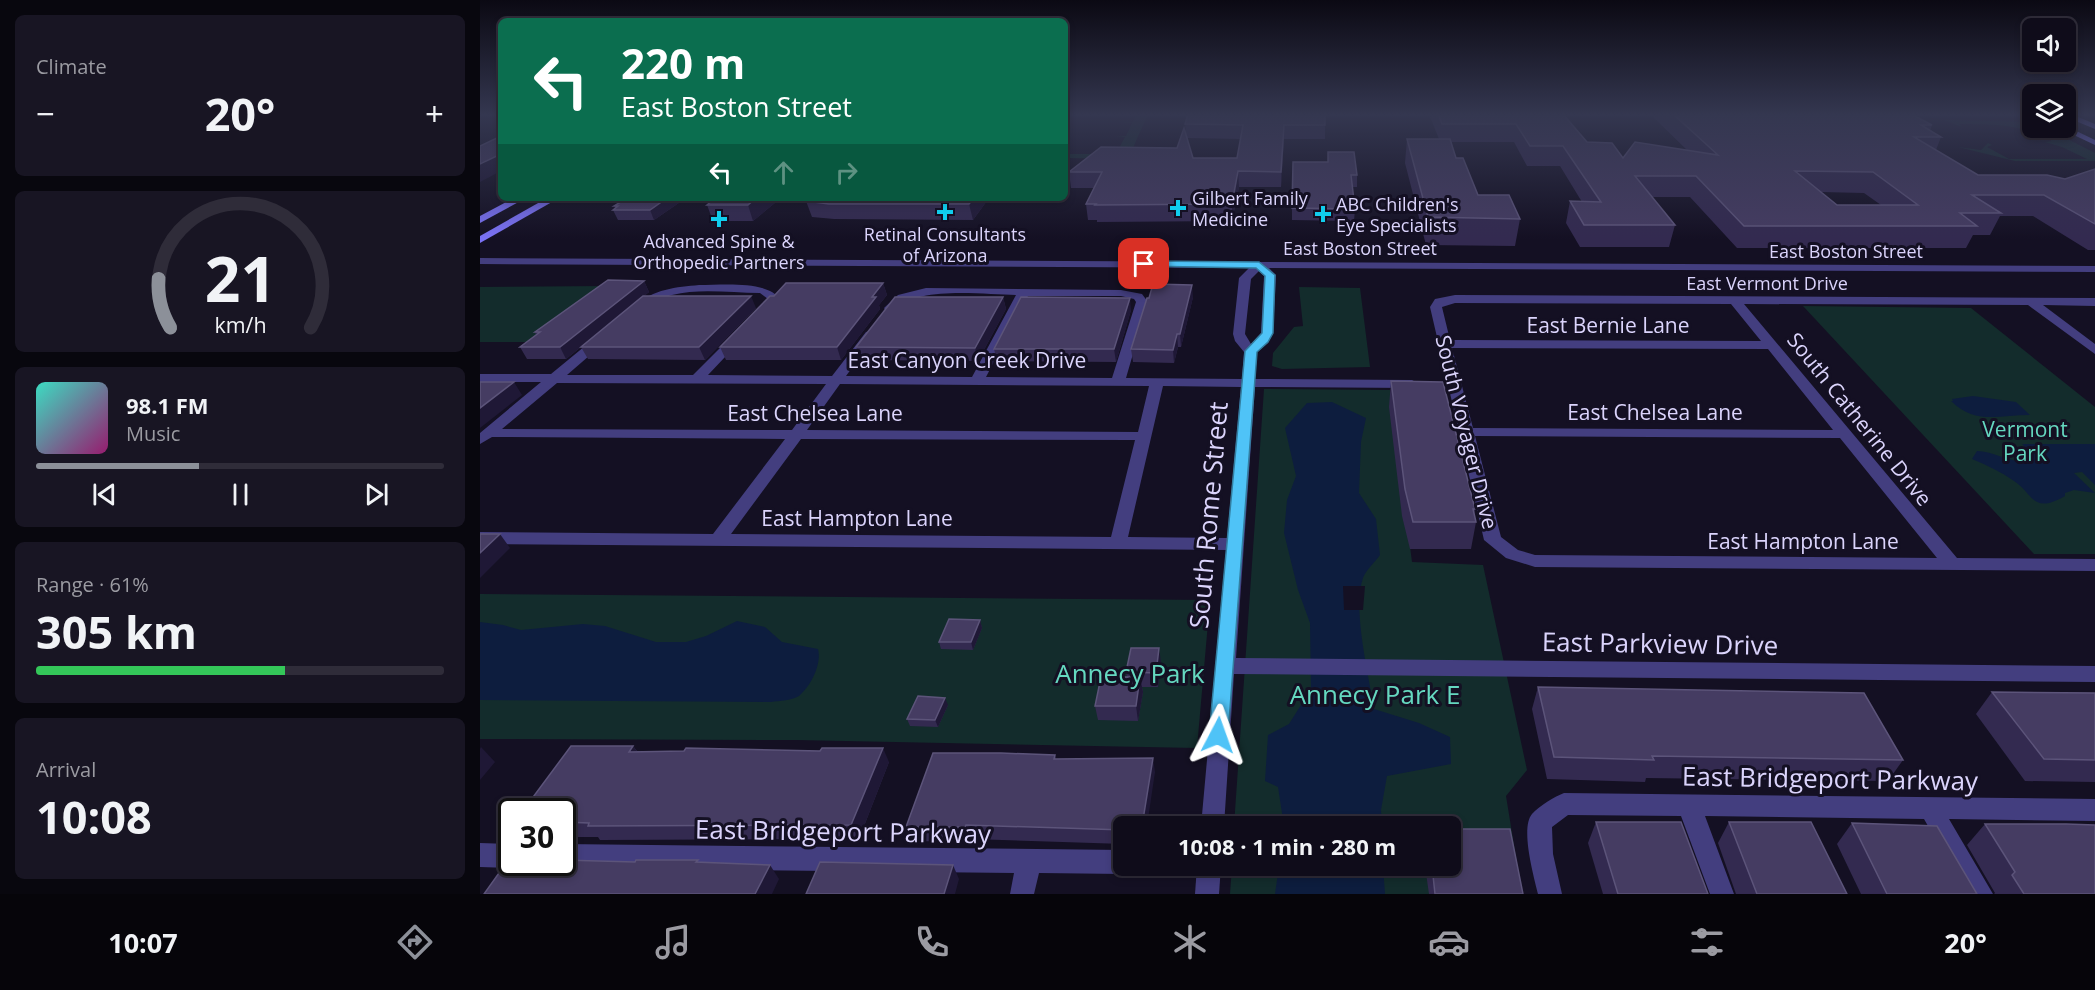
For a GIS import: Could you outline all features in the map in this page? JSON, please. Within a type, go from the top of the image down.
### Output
[{"type":"main road","points":[[480,220],[515,201]]},
{"type":"main road","points":[[480,240],[549,201]]},
{"type":"street","name":"East Boston Street","points":[[480,261],[2095,269]]},
{"type":"street","name":"South Rome Street","points":[[1213,816],[1251,351],[1264,340],[1267,333],[1270,275],[1259,265],[1245,278],[1239,334],[1241,341],[1251,351]]},
{"type":"street","points":[[632,314],[648,300],[670,292],[761,290],[769,293],[774,299],[698,378]]},
{"type":"street","points":[[718,540],[894,302],[908,294],[926,291],[1121,293],[1138,296],[1142,302],[1118,382]]},
{"type":"street","points":[[977,381],[1024,292]]},
{"type":"street","name":"East Vermont Drive","points":[[1439,302],[1455,299],[2095,302]]},
{"type":"street","name":"South Catherine Drive","points":[[1735,301],[1952,564]]},
{"type":"street","name":"South Voyager Drive","points":[[1439,302],[1437,307],[1445,344],[1442,384],[1466,432],[1493,540],[1512,554]]},
{"type":"street","points":[[2031,302],[2095,350]]},
{"type":"street","points":[[484,437],[615,328]]},
{"type":"street","name":"East Bernie Lane","points":[[1445,344],[1772,345]]},
{"type":"street","name":"East Canyon Creek Drive","points":[[480,378],[1442,384]]},
{"type":"street","points":[[1118,543],[1157,382]]},
{"type":"street","name":"East Chelsea Lane","points":[[1466,432],[1844,434]]},
{"type":"street","name":"East Chelsea Lane","points":[[484,437],[797,434],[1143,436]]},
{"type":"street","name":"East Hampton Lane","points":[[480,538],[1235,544]]},
{"type":"street","name":"East Hampton Lane","points":[[1512,554],[1535,561],[2095,565]]},
{"type":"street","name":"East Parkview Drive","points":[[1224,666],[2095,674]]},
{"type":"street","name":"East Bridgeport Parkway","points":[[1550,894],[1541,854],[1540,822],[1564,804],[2095,810]]},
{"type":"street","points":[[1689,805],[1722,894]]},
{"type":"street","points":[[1930,808],[1981,894]]},
{"type":"street","points":[[480,855],[498,856]]},
{"type":"street","name":"East Bridgeport Parkway","points":[[576,856],[1113,862]]},
{"type":"street","points":[[1022,894],[1029,861]]},
{"type":"street","points":[[1207,894],[1208,876]]},
{"type":"green space","points":[[1068,156],[1129,156],[1128,159],[1068,158]]},
{"type":"green space","points":[[1994,156],[2003,156],[2009,159],[2087,159],[2080,156],[2095,156],[2095,161],[2015,161]]},
{"type":"green space","points":[[607,286],[534,342],[480,342],[480,287]]},
{"type":"green space","points":[[1299,287],[1360,288],[1370,367],[1282,369],[1272,366],[1273,353],[1294,327],[1303,326]]},
{"type":"green space","name":"Vermont Park","points":[[1803,306],[1971,308],[2095,407],[2095,554],[2034,554]]},
{"type":"green space","name":"Annecy Park E","points":[[1264,389],[1390,390],[1412,562],[1483,565],[1527,770],[1506,796],[1522,894],[1230,894],[1231,876],[1461,876],[1461,816],[1235,816]]},
{"type":"green space","name":"Annecy Park","points":[[480,594],[1210,600],[1197,748],[796,740],[480,739]]},
{"type":"water","points":[[1973,396],[2016,402],[2030,415],[1978,416],[1951,401]]},
{"type":"water","points":[[1332,402],[1366,418],[1361,442],[1359,493],[1376,519],[1380,555],[1363,578],[1359,607],[1362,643],[1374,709],[1419,723],[1450,737],[1451,764],[1387,776],[1381,816],[1282,816],[1278,787],[1265,781],[1268,735],[1289,724],[1311,689],[1310,623],[1298,590],[1284,533],[1287,500],[1296,476],[1285,428],[1307,403]]},
{"type":"water","points":[[2022,444],[2095,444],[2095,485],[2082,472],[2074,473],[2095,493],[2074,490],[2054,501],[2046,504],[2040,503],[2009,478],[1972,459],[1977,451],[2019,461],[2026,448]]},
{"type":"water","points":[[737,621],[765,627],[782,642],[818,649],[815,674],[808,687],[799,696],[771,702],[480,700],[480,622],[521,630],[583,624],[605,626],[656,642],[686,642],[706,636]]},
{"type":"water","points":[[1278,876],[1384,876],[1385,894],[1275,894]]},
{"type":"pier","points":[[1343,586],[1365,586],[1363,610],[1344,610]]},
{"type":"building","points":[[480,156],[497,156],[480,164]]},
{"type":"building","points":[[1090,156],[1237,158],[1237,156],[1282,156],[1281,172],[1238,171],[1232,204],[1095,205],[1086,204],[1102,172],[1069,172]]},
{"type":"building","points":[[1328,156],[1354,156],[1357,175],[1351,175],[1355,209],[1292,208],[1293,162],[1328,162]]},
{"type":"building","points":[[1412,156],[1455,156],[1456,158],[1463,158],[1478,195],[1509,195],[1520,219],[1428,217]]},
{"type":"building","points":[[1570,156],[1621,156],[1623,158],[1625,156],[1946,156],[1978,175],[2047,175],[2065,179],[2095,169],[2095,224],[2044,195],[1972,195],[2001,213],[1960,213],[1977,226],[1744,226],[1696,176],[1635,176],[1675,225],[1584,225],[1570,201],[1601,202]],"holes":[[[1795,171],[1873,172],[1918,205],[1837,205]]]},
{"type":"building","points":[[622,201],[663,201],[650,210],[613,210],[618,206],[614,206]]},
{"type":"building","points":[[712,201],[753,201],[748,205],[707,205]]},
{"type":"building","points":[[806,201],[972,201],[969,204],[829,204]]},
{"type":"building","points":[[608,280],[644,281],[560,347],[520,347],[540,332],[535,332]]},
{"type":"building","points":[[786,283],[883,283],[872,297],[876,297],[837,347],[720,347],[770,296],[774,296]]},
{"type":"building","points":[[1153,284],[1192,285],[1180,334],[1177,334],[1173,350],[1131,349]]},
{"type":"building","points":[[643,296],[751,296],[699,347],[581,347]]},
{"type":"building","points":[[895,297],[1003,297],[975,348],[856,347]]},
{"type":"building","points":[[1021,297],[1130,298],[1114,349],[994,349]]},
{"type":"building","points":[[1391,381],[1443,382],[1475,509],[1473,509],[1476,522],[1413,522],[1405,489]]},
{"type":"building","points":[[480,382],[514,382],[480,408]]},
{"type":"building","points":[[480,534],[500,534],[480,553]]},
{"type":"building","points":[[949,619],[980,620],[971,642],[939,642]]},
{"type":"building","points":[[1131,648],[1159,648],[1156,673],[1126,672]]},
{"type":"building","points":[[1101,677],[1140,677],[1136,706],[1095,706]]},
{"type":"building","points":[[1538,687],[1864,693],[1903,760],[1652,756],[1654,760],[1554,757]]},
{"type":"building","points":[[1992,692],[2095,693],[2095,760],[2044,759]]},
{"type":"building","points":[[918,696],[945,698],[935,720],[907,719]]},
{"type":"building","points":[[571,746],[633,746],[629,752],[684,751],[686,748],[820,751],[822,748],[883,748],[851,825],[588,826],[589,823],[576,823],[576,798],[532,798]]},
{"type":"building","points":[[933,753],[1055,755],[1054,759],[1153,758],[1144,816],[1113,816],[1113,830],[966,825],[965,827],[906,827]]},
{"type":"building","points":[[1596,822],[1681,822],[1708,894],[1618,894]]},
{"type":"building","points":[[1729,822],[1811,822],[1847,894],[1757,894]]},
{"type":"building","points":[[1852,823],[1937,826],[1977,894],[1887,894]]},
{"type":"building","points":[[1985,824],[2095,825],[2095,894],[2024,894],[2012,875],[2015,872]]},
{"type":"building","points":[[1461,829],[1510,829],[1523,894],[1435,894],[1433,876],[1461,876]]},
{"type":"building","points":[[576,860],[635,862],[636,860],[698,860],[696,862],[770,865],[755,894],[484,894],[498,874],[576,876]]},
{"type":"building","points":[[820,862],[953,865],[944,894],[806,894]]},
{"type":"place","name":"Gilbert Family Medicine","points":[[1178,208]]},
{"type":"place","name":"Retinal Consultants of Arizona","points":[[945,212]]},
{"type":"place","name":"ABC Children's Eye Specialists","points":[[1323,214]]},
{"type":"place","name":"Advanced Spine & Orthopedic Partners","points":[[719,219]]},
{"type":"route","points":[[1144,264],[1259,265],[1270,275],[1267,333],[1264,340],[1251,351],[1218,735]]}]
